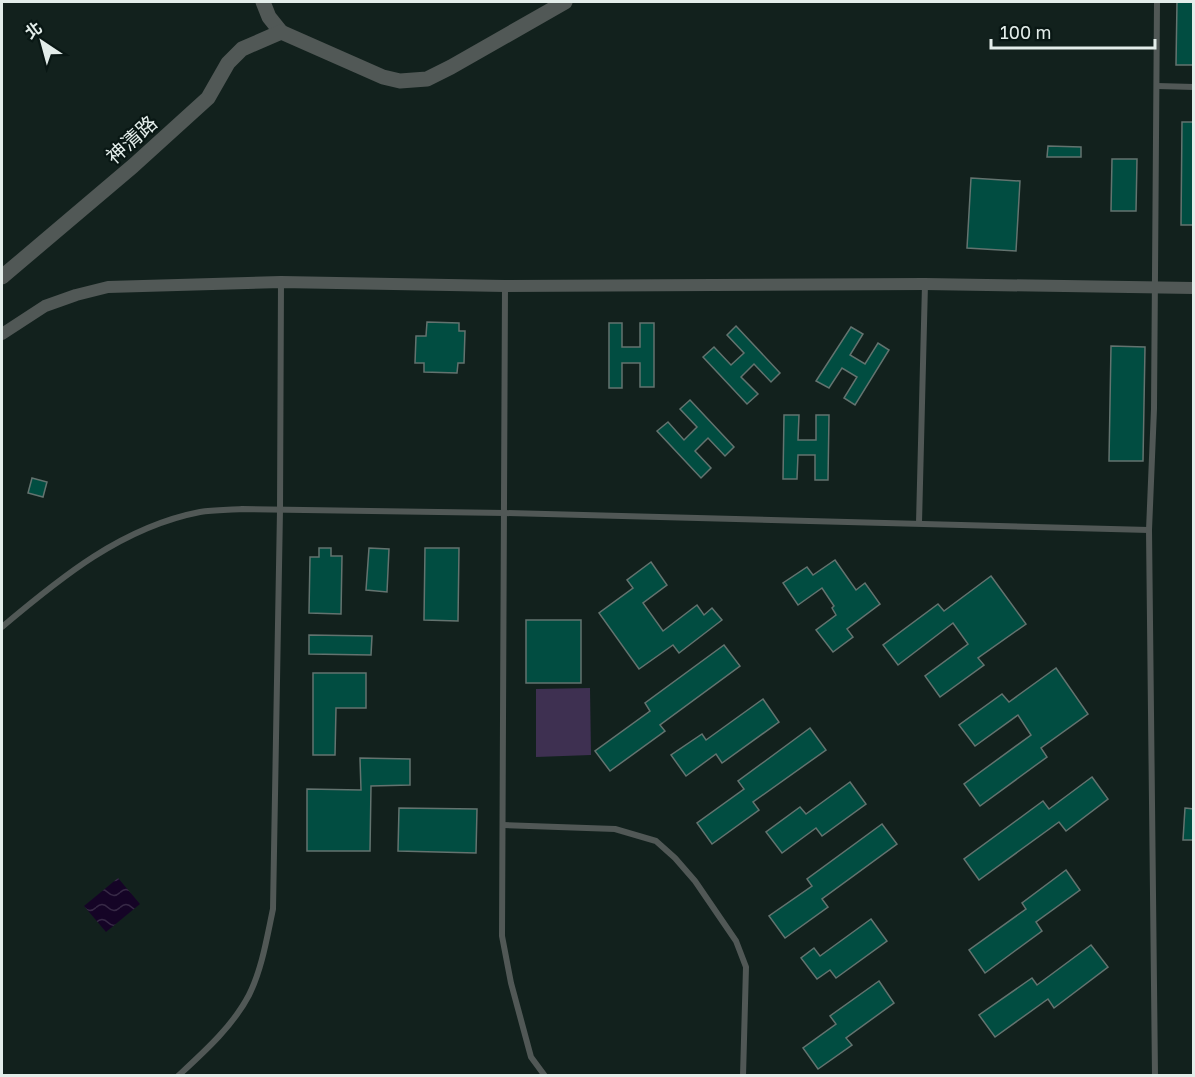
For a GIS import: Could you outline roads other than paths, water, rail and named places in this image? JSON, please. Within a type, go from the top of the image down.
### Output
[{"type":"street","points":[[263,2],[269,17],[281,32],[383,77],[400,81],[427,79],[565,2]]},
{"type":"street","name":"神清路","points":[[2,277],[133,166],[208,98],[228,63],[242,49],[281,32]]},
{"type":"street","points":[[2,334],[45,306],[108,287],[281,282],[505,285],[925,284],[1194,288]]},
{"type":"lane","points":[[1155,1076],[1149,530],[1154,409],[1157,2]]},
{"type":"lane","points":[[1157,86],[1194,87]]},
{"type":"lane","points":[[178,1076],[232,1021],[249,994],[258,971],[273,909],[280,510],[281,282]]},
{"type":"lane","points":[[919,523],[925,284]]},
{"type":"lane","points":[[505,285],[503,946],[531,1057],[545,1076]]},
{"type":"lane","points":[[2,627],[51,586],[93,556],[139,532],[175,518],[202,512],[242,509],[506,513],[1149,530]]},
{"type":"lane","points":[[503,825],[615,829],[656,842],[675,858],[723,920],[743,955],[746,967],[743,1076]]},
{"type":"water","points":[[118,878],[140,904],[106,932],[84,906]]}]
